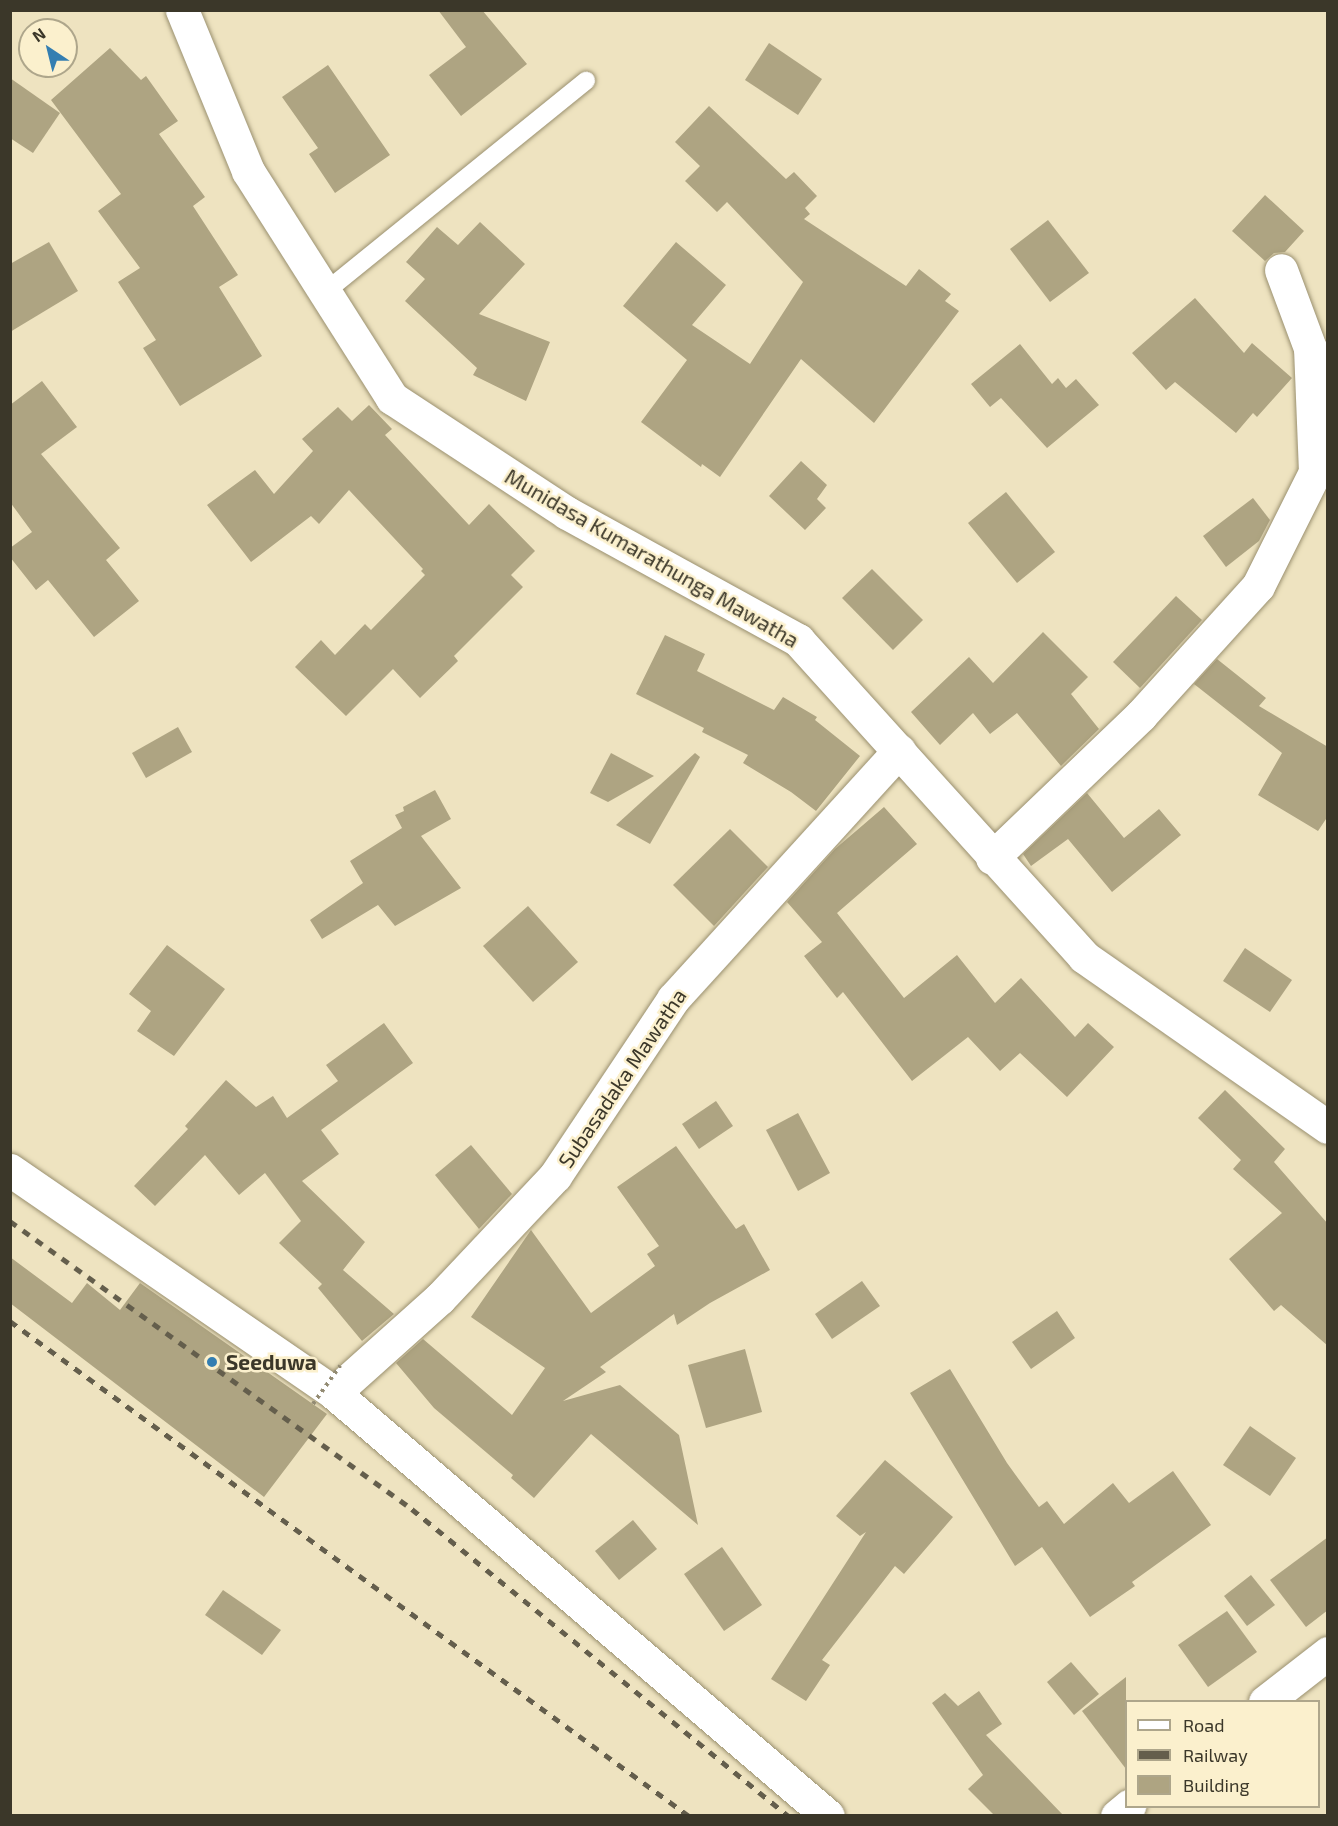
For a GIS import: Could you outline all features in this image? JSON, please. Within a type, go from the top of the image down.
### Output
[{"type":"street","name":"Munidasa Kumarathunga Mawatha","points":[[182,10],[248,171],[392,398],[567,513],[798,640],[992,858],[1084,957],[1328,1127]]},
{"type":"street","points":[[992,858],[1141,715],[1258,586],[1315,472],[1310,348],[1281,270]]},
{"type":"street","name":"Subasadaka Mawatha","points":[[329,1388],[440,1298],[555,1176],[673,999],[899,751]]},
{"type":"street","points":[[10,1170],[329,1388],[828,1815]]},
{"type":"street","points":[[1265,1700],[1328,1653]]},
{"type":"lane","points":[[325,292],[586,81]]},
{"type":"building","points":[[438,10],[482,10],[527,64],[461,116],[429,75],[466,47]]},
{"type":"building","points":[[769,43],[822,79],[798,115],[745,80]]},
{"type":"building","points":[[110,48],[141,80],[146,76],[178,121],[159,134],[205,197],[193,206],[238,275],[219,287],[262,356],[180,406],[143,348],[156,340],[118,282],[140,268],[98,211],[121,194],[51,100]]},
{"type":"building","points":[[328,65],[390,155],[335,193],[309,154],[318,148],[282,97]]},
{"type":"building","points":[[10,78],[60,113],[33,153],[10,138]]},
{"type":"building","points":[[709,106],[786,179],[794,172],[817,196],[805,208],[810,214],[804,219],[906,286],[919,269],[951,294],[945,301],[959,311],[874,423],[801,359],[720,477],[702,464],[701,467],[641,422],[687,360],[623,306],[676,242],[726,285],[692,325],[750,364],[803,282],[727,202],[717,212],[685,181],[700,166],[675,142]]},
{"type":"building","points":[[1265,195],[1304,231],[1285,252],[1274,253],[1265,261],[1232,231]]},
{"type":"building","points":[[1048,220],[1089,273],[1050,302],[1010,249]]},
{"type":"building","points":[[480,222],[525,264],[479,314],[550,342],[526,401],[473,375],[477,368],[405,301],[425,279],[406,262],[437,227],[458,245]]},
{"type":"building","points":[[49,242],[78,291],[10,332],[10,264]]},
{"type":"building","points":[[1195,298],[1244,353],[1252,343],[1292,378],[1257,417],[1253,413],[1236,433],[1175,382],[1166,390],[1132,353]]},
{"type":"building","points":[[1020,344],[1052,384],[1058,378],[1066,388],[1076,379],[1099,405],[1047,448],[1001,398],[990,407],[971,384]]},
{"type":"building","points":[[42,381],[77,427],[41,454],[120,548],[106,560],[139,601],[94,637],[48,580],[36,590],[10,557],[10,548],[32,532],[10,502],[10,405]]},
{"type":"building","points":[[369,405],[392,429],[385,435],[469,525],[489,504],[535,551],[511,575],[523,587],[454,656],[458,661],[420,698],[393,669],[346,716],[295,667],[321,640],[335,655],[365,624],[371,630],[425,575],[421,571],[423,569],[349,490],[319,524],[311,516],[251,562],[207,505],[255,470],[274,494],[313,451],[302,439],[338,407],[352,421]]},
{"type":"building","points":[[801,461],[827,485],[817,499],[826,508],[805,530],[769,496]]},
{"type":"building","points":[[1006,492],[1055,552],[1017,583],[968,523]]},
{"type":"building","points":[[1253,498],[1270,520],[1259,541],[1226,567],[1203,536]]},
{"type":"building","points":[[872,569],[923,620],[893,650],[842,598]]},
{"type":"building","points":[[1176,596],[1202,620],[1140,688],[1113,662]]},
{"type":"building","points":[[1043,632],[1088,677],[1071,694],[1099,729],[1061,766],[1017,713],[990,734],[973,713],[940,745],[911,712],[969,657],[993,683]]},
{"type":"building","points":[[665,635],[705,654],[697,671],[774,710],[783,697],[817,717],[815,720],[860,756],[816,811],[791,792],[743,763],[748,755],[702,732],[704,728],[636,694]]},
{"type":"building","points":[[1217,659],[1266,698],[1259,706],[1328,747],[1328,816],[1318,831],[1258,795],[1282,753],[1194,684]]},
{"type":"building","points":[[178,727],[192,752],[146,778],[132,753]]},
{"type":"building","points":[[611,753],[654,776],[608,802],[590,793]]},
{"type":"building","points":[[695,753],[700,757],[650,844],[616,825]]},
{"type":"building","points":[[435,790],[451,819],[421,836],[461,888],[395,926],[378,905],[322,939],[310,920],[363,883],[350,861],[402,828],[395,815],[404,811],[403,807]]},
{"type":"building","points":[[1087,793],[1124,838],[1159,809],[1181,835],[1112,892],[1068,839],[1031,866],[1023,854]]},
{"type":"building","points":[[884,807],[917,844],[837,913],[904,998],[957,955],[995,1003],[1021,978],[1075,1037],[1088,1023],[1114,1047],[1067,1097],[1020,1053],[1000,1071],[968,1037],[912,1081],[843,992],[837,998],[804,956],[822,942],[787,902],[835,849]]},
{"type":"building","points":[[730,829],[768,867],[714,926],[673,885]]},
{"type":"building","points":[[528,906],[578,962],[533,1002],[483,946]]},
{"type":"building","points":[[167,945],[225,989],[174,1056],[137,1031],[151,1011],[129,994]]},
{"type":"building","points":[[1245,948],[1292,980],[1270,1012],[1223,981]]},
{"type":"building","points":[[384,1023],[413,1063],[321,1130],[339,1154],[302,1181],[365,1242],[343,1270],[394,1314],[362,1341],[318,1288],[322,1284],[279,1243],[301,1221],[265,1173],[239,1195],[205,1155],[155,1206],[134,1186],[188,1129],[185,1126],[226,1080],[256,1107],[273,1096],[287,1118],[338,1081],[326,1065]]},
{"type":"building","points":[[1225,1090],[1285,1149],[1274,1162],[1328,1224],[1328,1346],[1281,1305],[1274,1311],[1229,1259],[1282,1213],[1233,1169],[1241,1160],[1198,1118]]},
{"type":"building","points":[[716,1101],[733,1126],[699,1149],[682,1124]]},
{"type":"building","points":[[798,1113],[830,1173],[798,1191],[766,1130]]},
{"type":"building","points":[[471,1145],[512,1194],[479,1229],[435,1175]]},
{"type":"building","points":[[676,1146],[736,1229],[744,1224],[770,1270],[710,1303],[677,1325],[674,1314],[600,1367],[606,1372],[563,1401],[620,1385],[679,1435],[698,1525],[591,1434],[534,1498],[511,1478],[513,1475],[434,1408],[396,1363],[423,1339],[512,1415],[545,1368],[471,1317],[531,1230],[591,1313],[655,1266],[647,1254],[659,1246],[617,1187]]},
{"type":"building","points":[[10,1257],[72,1303],[87,1283],[120,1310],[140,1283],[327,1414],[264,1497],[10,1303]]},
{"type":"building","points":[[862,1281],[880,1306],[832,1339],[815,1314]]},
{"type":"building","points":[[1057,1311],[1075,1338],[1031,1369],[1012,1342]]},
{"type":"building","points":[[745,1349],[762,1412],[706,1428],[688,1365]]},
{"type":"building","points":[[950,1369],[1007,1463],[1039,1507],[1047,1501],[1064,1524],[1113,1483],[1129,1503],[1173,1471],[1211,1525],[1132,1582],[1135,1586],[1090,1617],[1042,1547],[1015,1566],[910,1393]]},
{"type":"building","points":[[1250,1426],[1296,1458],[1270,1496],[1223,1465]]},
{"type":"building","points":[[885,1460],[953,1517],[904,1574],[895,1566],[822,1660],[830,1665],[806,1701],[771,1679],[866,1532],[860,1536],[836,1516]]},
{"type":"building","points":[[633,1520],[657,1549],[619,1580],[595,1551]]},
{"type":"building","points":[[1328,1537],[1328,1610],[1306,1627],[1270,1580]]},
{"type":"building","points":[[722,1547],[762,1605],[724,1631],[684,1574]]},
{"type":"building","points":[[1251,1575],[1275,1605],[1247,1626],[1224,1596]]},
{"type":"building","points":[[223,1590],[281,1630],[262,1655],[205,1615]]},
{"type":"building","points":[[1227,1611],[1257,1652],[1208,1687],[1178,1645]]},
{"type":"building","points":[[1071,1662],[1099,1694],[1074,1715],[1047,1682]]},
{"type":"building","points":[[1126,1677],[1125,1768],[1082,1711]]},
{"type":"building","points":[[979,1691],[1002,1724],[986,1735],[1063,1815],[994,1815],[968,1789],[983,1775],[932,1703],[945,1693],[958,1706]]},
{"type":"railway","points":[[10,1221],[412,1509],[788,1816]]},
{"type":"railway","points":[[10,1321],[689,1816]]},
{"type":"place","name":"Seeduwa","points":[[212,1362]]}]
